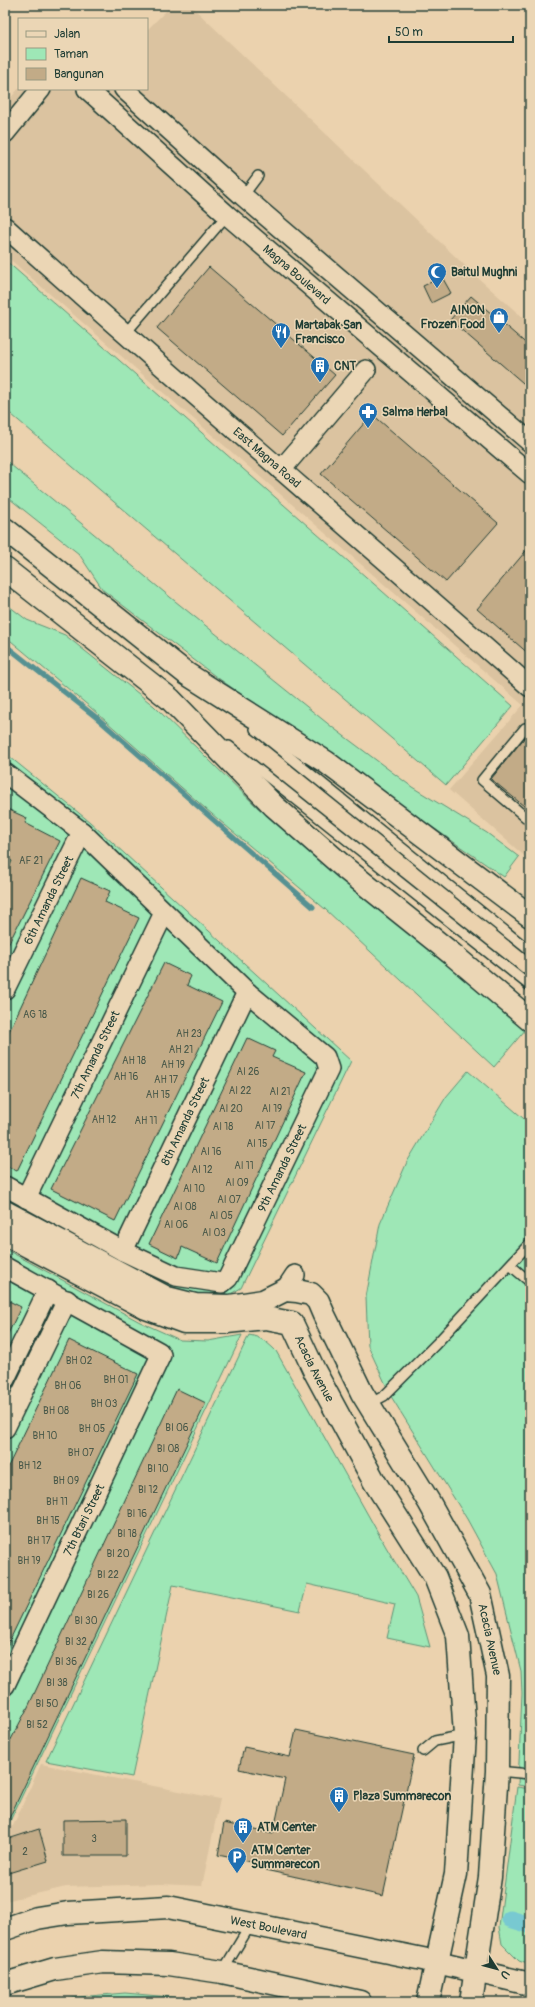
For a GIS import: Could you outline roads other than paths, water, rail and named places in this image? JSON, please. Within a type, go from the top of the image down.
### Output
[{"type":"main road","points":[[5,529],[187,674],[326,762],[530,916]]},
{"type":"main road","points":[[5,569],[170,699],[274,806],[346,869],[452,954],[530,1020]]},
{"type":"main road","name":"Acacia Avenue","points":[[5,1212],[167,1298],[195,1305],[264,1309],[292,1323],[314,1370],[374,1481],[435,1576],[458,1636],[466,1735],[456,1874],[428,2002]]},
{"type":"main road","name":"Acacia Avenue","points":[[5,1234],[146,1308],[184,1322],[227,1322],[264,1309],[290,1283],[321,1300],[369,1404],[429,1502],[480,1594],[498,1676],[497,1771],[490,1877],[471,2002]]},
{"type":"main road","name":"Acacia Avenue","points":[[292,1323],[321,1300]]},
{"type":"main road","name":"West Boulevard","points":[[5,1929],[37,1918],[68,1914],[168,1907],[437,1962],[530,1984]]},
{"type":"main road","points":[[5,1984],[55,1970],[103,1962],[169,1964],[222,1972],[360,2002]]},
{"type":"street","points":[[5,113],[24,90]]},
{"type":"street","points":[[5,133],[40,90]]},
{"type":"street","name":"Magna Boulevard","points":[[88,90],[227,215],[530,474]]},
{"type":"street","name":"Magna Boulevard","points":[[125,90],[243,196],[530,442]]},
{"type":"street","points":[[227,215],[243,196]]},
{"type":"street","name":"East Magna Road","points":[[5,227],[124,335],[530,688]]},
{"type":"street","points":[[281,470],[366,370]]},
{"type":"street","points":[[5,773],[82,832],[247,992]]},
{"type":"street","name":"6th Amanda Street","points":[[5,989],[82,832]]},
{"type":"street","name":"7th Amanda Street","points":[[26,1198],[164,913]]},
{"type":"street","name":"9th Amanda Street","points":[[123,1251],[176,1276],[222,1283],[228,1278],[329,1069],[325,1057],[247,992]]},
{"type":"street","name":"8th Amanda Street","points":[[123,1251],[247,992]]},
{"type":"street","points":[[5,1186],[123,1251]]},
{"type":"street","points":[[5,1267],[67,1300],[5,1428]]},
{"type":"street","points":[[5,1379],[48,1290]]},
{"type":"street","name":"7th Btari Street","points":[[5,1685],[161,1355],[159,1352],[67,1300]]},
{"type":"lane","points":[[243,196],[258,176]]},
{"type":"lane","points":[[124,335],[227,215]]},
{"type":"lane","points":[[187,674],[530,951]]},
{"type":"lane","points":[[170,699],[530,986]]},
{"type":"lane","points":[[524,728],[482,780],[530,821]]},
{"type":"lane","points":[[369,1404],[384,1396],[436,1344],[530,1243]]},
{"type":"lane","points":[[510,1265],[530,1282]]},
{"type":"lane","points":[[424,1751],[435,1741],[466,1735]]},
{"type":"lane","points":[[497,1771],[530,1774]]},
{"type":"lane","points":[[222,1972],[252,1923]]},
{"type":"waterway","points":[[5,645],[97,718],[313,907]]},
{"type":"waterway","points":[[510,1919],[530,1925]]},
{"type":"place","name":"Baitul Mughni","points":[[437,289]]},
{"type":"place","name":"AINON Frozen Food","points":[[499,334]]},
{"type":"place","name":"Martabak San Francisco","points":[[281,349]]},
{"type":"place","name":"CNT","points":[[320,383]]},
{"type":"place","name":"Salma Herbal","points":[[368,429]]},
{"type":"place","name":"Plaza Summarecon","points":[[339,1813]]},
{"type":"place","name":"ATM Center","points":[[243,1844]]},
{"type":"place","name":"ATM Center Summarecon","points":[[237,1874]]}]
